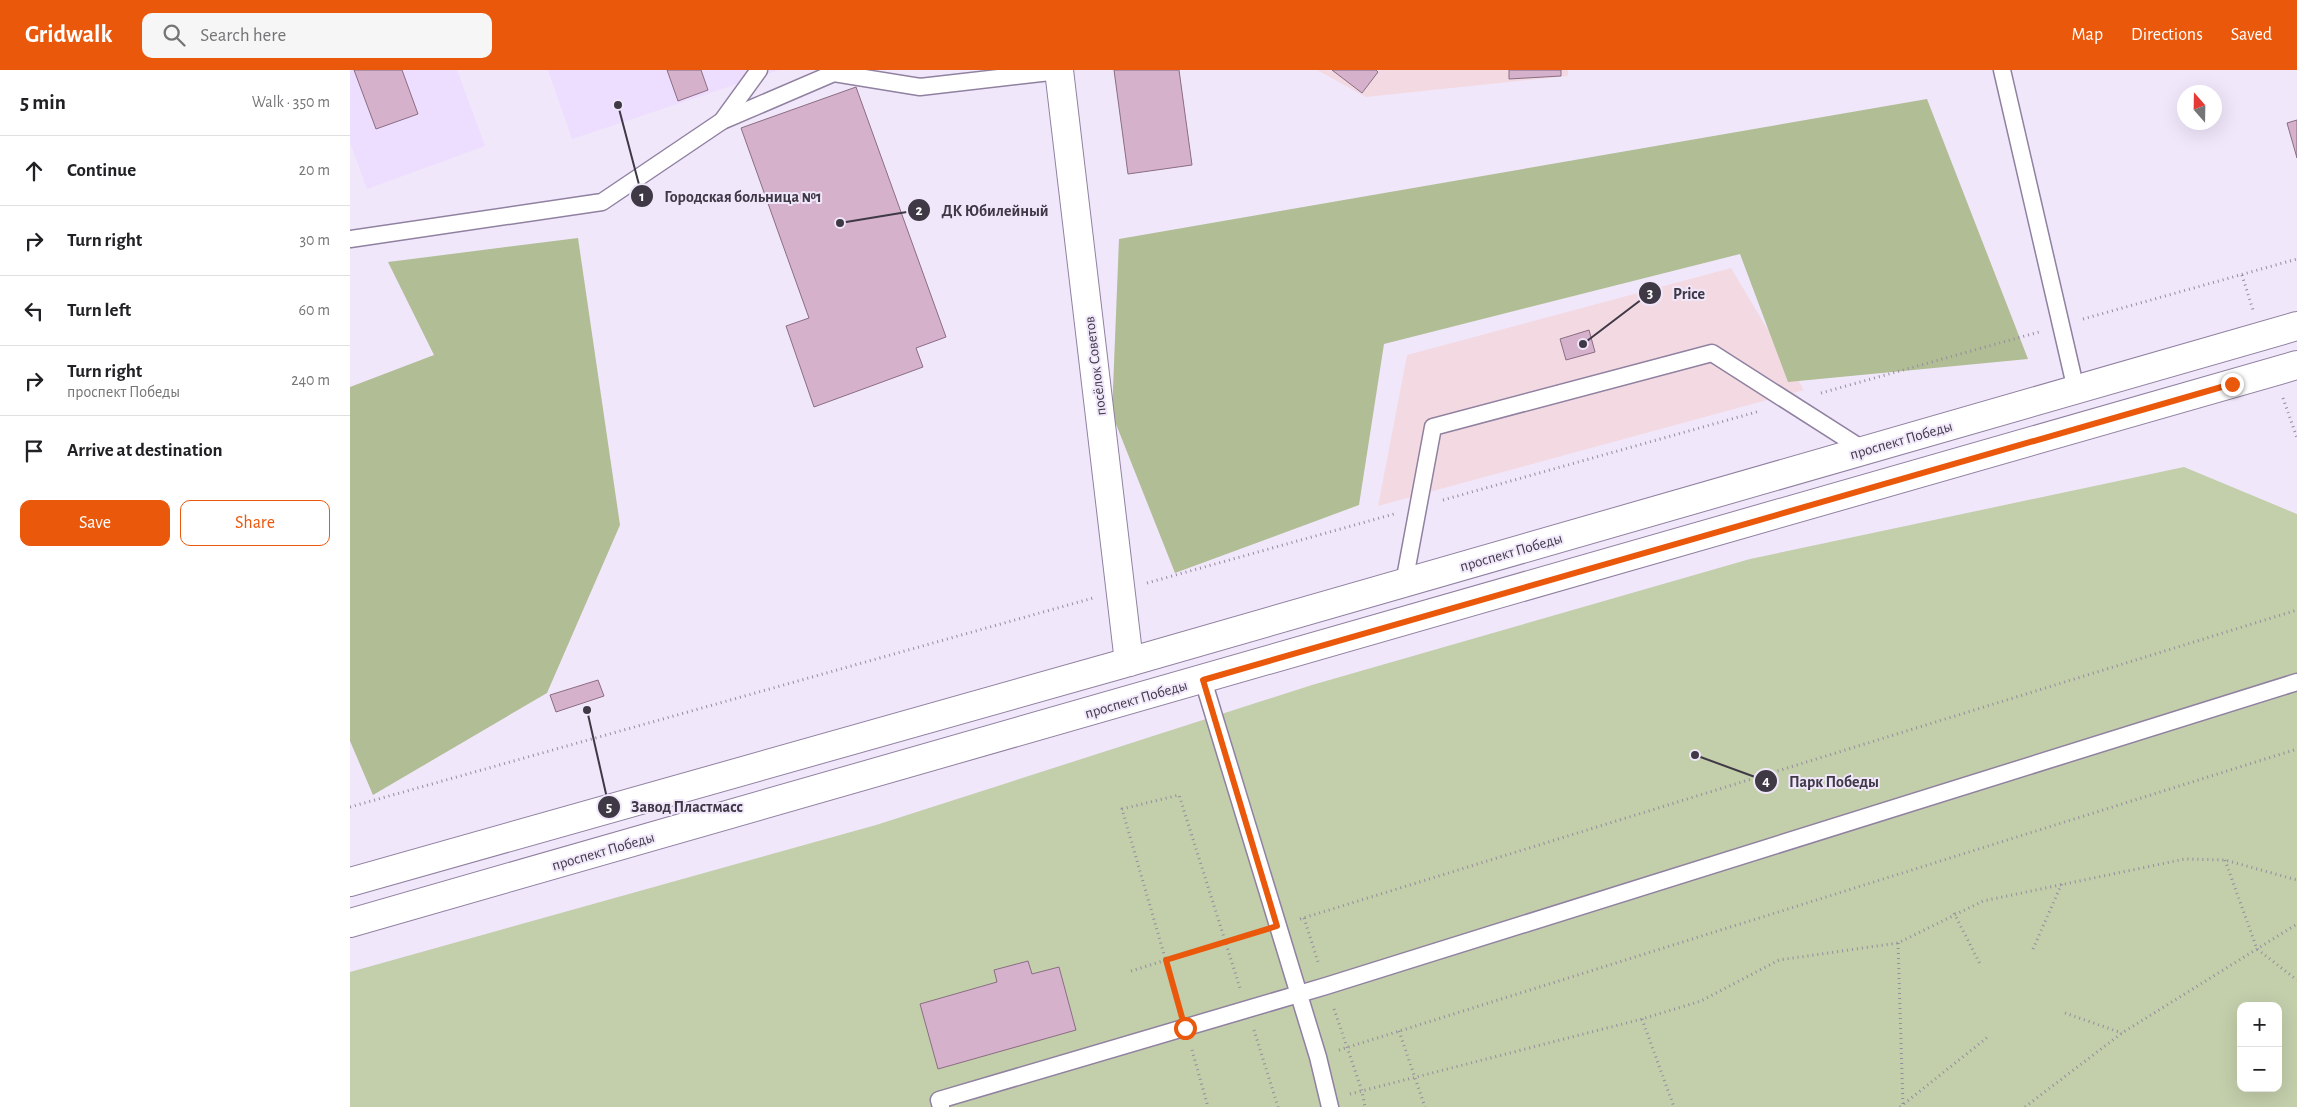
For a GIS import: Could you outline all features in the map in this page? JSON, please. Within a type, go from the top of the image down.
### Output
[{"type":"main road","name":"посёлок Советов","points":[[1059,70],[1129,662]]},
{"type":"main road","name":"проспект Победы","points":[[350,882],[1129,662],[2297,326]]},
{"type":"main road","name":"проспект Победы","points":[[350,924],[2297,365]]},
{"type":"lane","points":[[722,122],[759,70]]},
{"type":"lane","points":[[350,239],[602,202],[722,122],[834,73],[920,87],[1059,70]]},
{"type":"lane","points":[[2002,70],[2076,390]]},
{"type":"lane","points":[[1404,583],[1433,427],[1712,353],[1864,450]]},
{"type":"lane","points":[[1203,680],[1318,1057],[1329,1103]]},
{"type":"lane","points":[[941,1107],[939,1100],[1299,995],[2297,682]]},
{"type":"path","points":[[350,807],[2297,259]]},
{"type":"path","points":[[1131,971],[2297,610]]},
{"type":"path","points":[[1318,1057],[2297,749]]},
{"type":"path","points":[[1208,1107],[1122,809],[1179,795],[1278,1107]]},
{"type":"path","points":[[1329,1103],[1362,1091],[1642,1019],[1700,1001],[1779,960],[1898,943],[1983,900],[2185,859],[2225,860],[2297,880]]},
{"type":"path","points":[[2225,860],[2257,949],[2297,980]]},
{"type":"path","points":[[2032,948],[2062,883]]},
{"type":"path","points":[[1954,913],[1980,964]]},
{"type":"path","points":[[1304,918],[1346,1048],[1362,1091],[1365,1107]]},
{"type":"path","points":[[2025,1107],[2122,1033],[2297,924]]},
{"type":"path","points":[[1898,943],[1902,1107]]},
{"type":"path","points":[[2065,1013],[2122,1033]]},
{"type":"path","points":[[1642,1019],[1674,1107]]},
{"type":"path","points":[[1399,1031],[1425,1107]]},
{"type":"path","points":[[1902,1107],[1989,1036]]},
{"type":"shaded area","points":[[350,70],[457,70],[485,146],[367,189],[350,142]]},
{"type":"shaded area","points":[[548,70],[779,70],[572,139]]},
{"type":"shaded area","points":[[1317,70],[1568,70],[1568,76],[1366,97]]},
{"type":"shaded area","points":[[1731,268],[1804,390],[1378,506],[1407,355]]},
{"type":"green space","points":[[1927,99],[2028,359],[1788,382],[1740,254],[1384,344],[1359,505],[1175,573],[1112,414],[1119,239]]},
{"type":"green space","points":[[578,238],[620,525],[547,693],[373,795],[350,741],[350,387],[434,355],[388,262]]},
{"type":"green space","points":[[2184,467],[2297,514],[2297,1107],[350,1107],[350,972],[876,825],[1312,685],[1750,559]]},
{"type":"building","points":[[354,70],[402,70],[418,114],[376,129]]},
{"type":"building","points":[[667,70],[701,70],[708,90],[678,101]]},
{"type":"building","points":[[1114,70],[1179,70],[1192,165],[1128,174]]},
{"type":"building","points":[[1332,70],[1376,70],[1378,72],[1362,93]]},
{"type":"building","points":[[1509,70],[1561,70],[1561,76],[1509,79]]},
{"type":"building","points":[[856,87],[946,337],[916,348],[923,367],[814,407],[786,326],[809,318],[741,128]]},
{"type":"building","points":[[2297,120],[2297,158],[2287,123]]},
{"type":"building","points":[[1589,330],[1595,352],[1566,360],[1560,339]]},
{"type":"building","points":[[598,680],[604,696],[556,712],[550,695]]},
{"type":"building","points":[[1028,961],[1032,974],[1059,967],[1076,1030],[938,1069],[920,1004],[997,982],[994,970]]},
{"type":"place","name":"Городская больница №1","points":[[618,105]]},
{"type":"place","name":"ДК Юбилейный","points":[[840,223]]},
{"type":"place","name":"Price","points":[[1583,344]]},
{"type":"place","name":"Завод Пластмасс","points":[[587,710]]},
{"type":"place","name":"Парк Победы","points":[[1695,755]]},
{"type":"route","points":[[1185,1028],[1166,960],[1277,926],[1203,680],[2232,384]]}]
